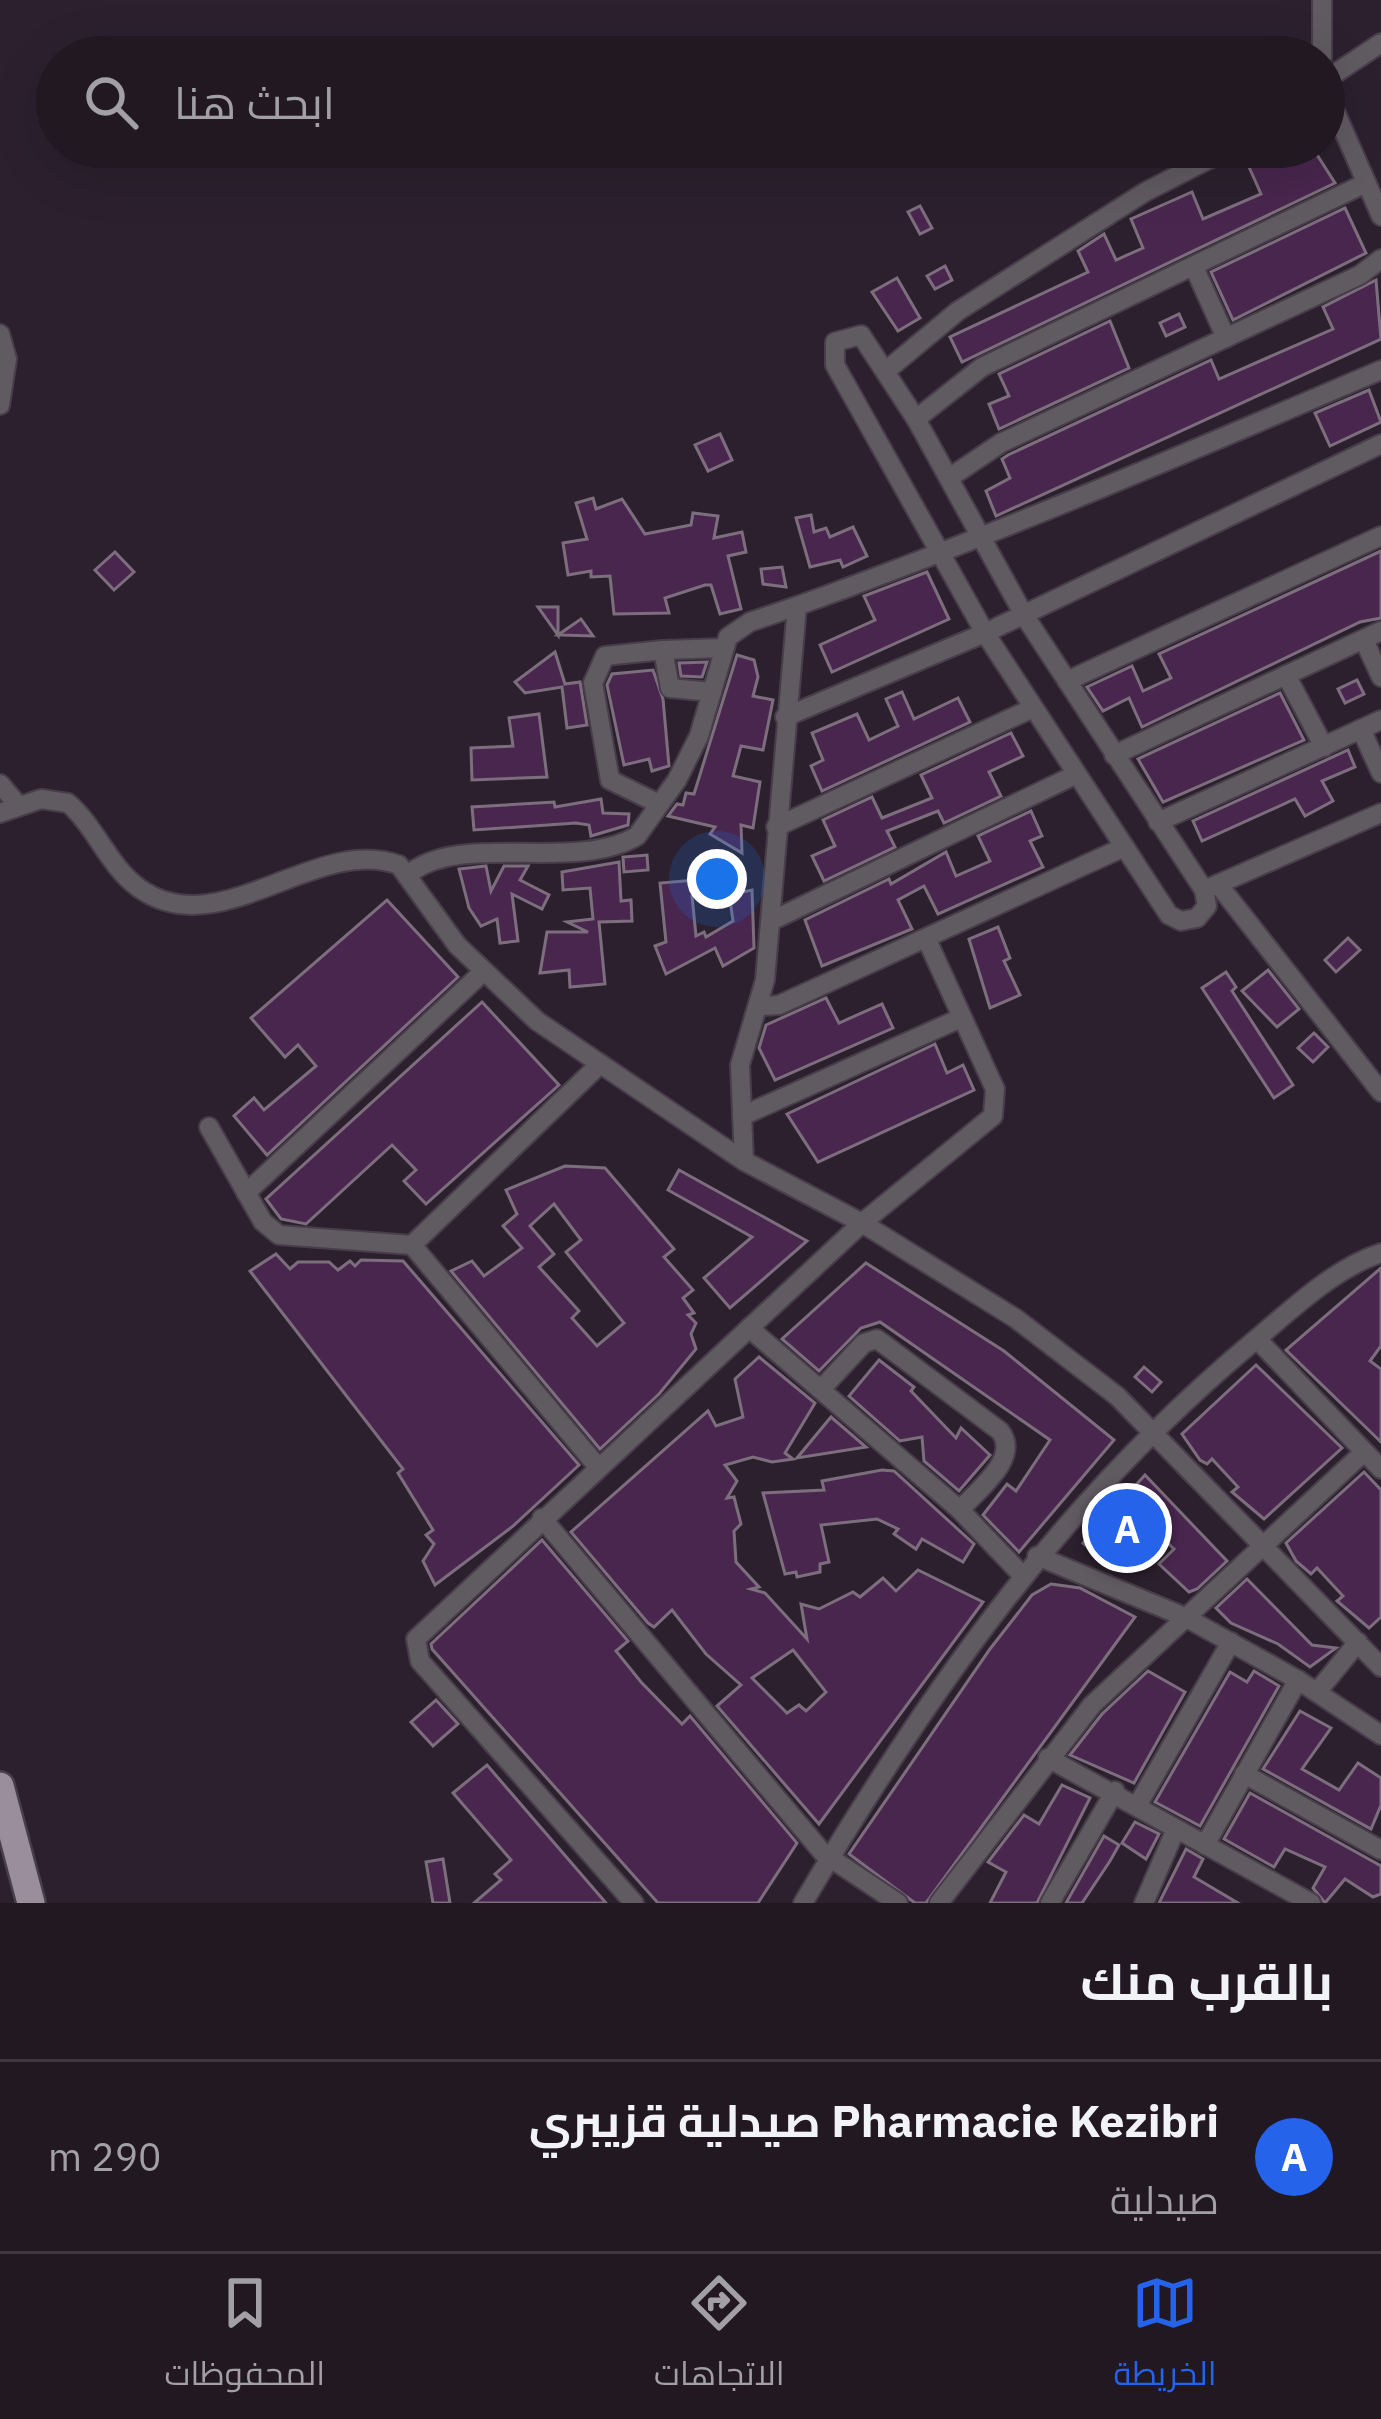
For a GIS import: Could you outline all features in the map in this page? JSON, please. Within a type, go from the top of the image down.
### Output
[{"type":"main road","points":[[0,1786],[31,1903]]},
{"type":"street","points":[[1322,0],[1322,36]]},
{"type":"street","points":[[1345,75],[1381,44]]},
{"type":"street","points":[[1345,137],[1381,216]]},
{"type":"street","points":[[887,370],[958,311],[1145,192],[1192,168]]},
{"type":"street","points":[[916,418],[982,367],[1366,184]]},
{"type":"street","points":[[949,478],[1000,443],[1381,260]]},
{"type":"street","points":[[1195,269],[1226,338]]},
{"type":"street","points":[[0,334],[8,359],[0,405]]},
{"type":"street","points":[[1381,813],[1211,887],[1202,913],[1189,921],[1174,919],[1122,848],[985,633],[835,364],[835,343],[861,335],[887,370],[1024,615],[1158,822],[1211,887],[1381,1093]]},
{"type":"street","points":[[409,874],[443,859],[561,854],[620,844],[637,836],[688,760],[723,648],[735,629],[982,538],[1381,370]]},
{"type":"street","points":[[785,717],[985,633],[1381,444]]},
{"type":"street","points":[[1067,681],[1381,536]]},
{"type":"street","points":[[744,1161],[744,1040],[760,1006],[771,921],[797,607]]},
{"type":"street","points":[[1114,754],[1372,636],[1381,677]]},
{"type":"street","points":[[657,803],[610,780],[594,670],[605,656],[723,648]]},
{"type":"street","points":[[663,650],[670,688],[712,692]]},
{"type":"street","points":[[1286,675],[1324,747]]},
{"type":"street","points":[[776,827],[1033,708]]},
{"type":"street","points":[[1158,822],[1381,720]]},
{"type":"street","points":[[1361,729],[1381,773]]},
{"type":"street","points":[[771,921],[1075,775]]},
{"type":"street","points":[[0,784],[9,809],[41,799],[68,803],[125,876],[169,901],[224,900],[374,860],[399,865],[482,972],[598,1066],[744,1161],[862,1223],[1016,1318],[1153,1428],[1372,1652],[1317,1692]]},
{"type":"street","points":[[760,1006],[779,1005],[1122,848]]},
{"type":"street","points":[[634,1903],[417,1654],[416,1640],[424,1627],[862,1223],[992,1116],[995,1089],[927,940]]},
{"type":"street","points":[[246,1192],[482,972]]},
{"type":"street","points":[[742,1116],[962,1018]]},
{"type":"street","points":[[412,1245],[598,1066]]},
{"type":"street","points":[[208,1127],[263,1222],[279,1235],[412,1245],[598,1467]]},
{"type":"street","points":[[803,1903],[932,1701],[1037,1556],[1153,1428],[1257,1339],[1364,1259],[1381,1252]]},
{"type":"street","points":[[748,1328],[824,1387],[960,1510],[1022,1575]]},
{"type":"street","points":[[1257,1339],[1381,1469]]},
{"type":"street","points":[[824,1387],[864,1343],[878,1340],[1000,1431],[1008,1441],[1007,1456],[960,1510]]},
{"type":"street","points":[[939,1903],[1092,1706],[1364,1451]]},
{"type":"street","points":[[542,1518],[830,1859],[898,1903]]},
{"type":"street","points":[[1037,1556],[1185,1617],[1298,1680],[1381,1735]]},
{"type":"street","points":[[1137,1806],[1231,1642]]},
{"type":"street","points":[[1205,1845],[1298,1680]]},
{"type":"street","points":[[1048,1758],[1115,1791],[1289,1898],[1311,1903]]},
{"type":"street","points":[[1244,1774],[1381,1850]]},
{"type":"street","points":[[1050,1903],[1115,1791]]},
{"type":"street","points":[[1144,1903],[1175,1831]]},
{"type":"building","points":[[1249,168],[1325,168],[1335,183],[962,362],[950,337],[1088,272],[1078,251],[1104,234],[1116,260],[1143,248],[1131,219],[1192,192],[1203,219],[1261,194]]},
{"type":"building","points":[[920,206],[932,228],[920,234],[908,212]]},
{"type":"building","points":[[1345,208],[1366,253],[1233,320],[1211,272]]},
{"type":"building","points":[[945,266],[952,280],[935,289],[927,276]]},
{"type":"building","points":[[897,278],[920,318],[898,331],[872,292]]},
{"type":"building","points":[[1376,280],[1381,339],[996,516],[986,491],[1010,478],[1002,459],[1008,455],[1211,360],[1219,379],[1333,329],[1323,307]]},
{"type":"building","points":[[1179,314],[1185,327],[1166,336],[1160,323]]},
{"type":"building","points":[[1110,321],[1129,368],[999,429],[989,404],[1009,396],[999,374]]},
{"type":"building","points":[[1369,390],[1381,422],[1330,446],[1315,413]]},
{"type":"building","points":[[720,434],[732,460],[708,471],[695,445]]},
{"type":"building","points":[[593,498],[596,509],[622,499],[645,534],[691,525],[693,513],[718,516],[714,538],[742,532],[746,552],[728,556],[741,609],[720,614],[711,585],[705,585],[665,598],[669,613],[614,614],[610,576],[591,577],[591,571],[568,575],[563,543],[587,539],[576,503]]},
{"type":"building","points":[[811,515],[814,532],[826,528],[830,537],[853,527],[867,556],[843,567],[840,560],[810,567],[796,518]]},
{"type":"building","points":[[1381,551],[1381,618],[1360,622],[1142,727],[1129,698],[1103,711],[1087,687],[1132,666],[1143,691],[1171,678],[1159,654]]},
{"type":"building","points":[[115,552],[134,572],[114,590],[95,570]]},
{"type":"building","points":[[782,567],[786,587],[763,584],[761,569]]},
{"type":"building","points":[[927,572],[949,619],[832,672],[820,645],[875,620],[864,596]]},
{"type":"building","points":[[538,607],[558,607],[558,635]]},
{"type":"building","points":[[581,619],[593,636],[558,635]]},
{"type":"building","points":[[555,652],[565,684],[580,682],[587,725],[567,728],[562,687],[525,693],[515,682]]},
{"type":"building","points":[[737,655],[754,660],[758,677],[753,696],[773,700],[763,750],[741,746],[733,776],[760,782],[753,828],[741,825],[742,853],[710,834],[715,827],[668,816],[677,804],[683,805],[686,793],[694,794]]},
{"type":"building","points":[[707,662],[702,677],[681,676],[679,663]]},
{"type":"building","points":[[653,670],[663,699],[669,766],[652,771],[649,759],[624,765],[607,685],[612,674]]},
{"type":"building","points":[[1357,680],[1364,694],[1345,703],[1338,689]]},
{"type":"building","points":[[902,692],[914,719],[958,698],[970,722],[822,791],[811,766],[823,760],[812,733],[857,714],[869,740],[898,726],[886,699]]},
{"type":"building","points":[[1280,693],[1304,740],[1163,802],[1138,759]]},
{"type":"building","points":[[539,714],[547,777],[472,780],[471,748],[513,746],[509,718]]},
{"type":"building","points":[[1011,733],[1023,756],[989,772],[1001,796],[944,823],[938,811],[887,831],[895,847],[824,881],[812,856],[835,846],[823,820],[872,797],[882,818],[932,798],[921,775]]},
{"type":"building","points":[[1348,750],[1355,767],[1322,781],[1333,801],[1305,816],[1295,799],[1202,841],[1193,821]]},
{"type":"building","points":[[601,799],[603,813],[629,814],[628,825],[591,836],[589,825],[576,823],[474,830],[472,807],[554,802],[555,807]]},
{"type":"building","points":[[1031,811],[1042,836],[1030,841],[1043,867],[938,914],[924,886],[898,900],[912,929],[822,966],[805,920],[889,879],[891,884],[946,852],[956,876],[990,861],[978,836]]},
{"type":"building","points":[[647,855],[648,870],[624,872],[623,857]]},
{"type":"building","points":[[619,862],[621,901],[631,900],[632,921],[599,922],[605,984],[570,987],[569,970],[540,973],[547,932],[588,932],[567,922],[593,919],[590,888],[563,890],[562,872]]},
{"type":"building","points":[[486,866],[491,891],[504,866],[528,866],[520,880],[549,895],[542,909],[512,894],[518,941],[500,943],[497,919],[481,926],[469,908],[459,869]]},
{"type":"building","points":[[743,876],[743,892],[752,890],[754,948],[723,966],[715,948],[666,974],[655,946],[666,942],[660,883]],"holes":[[[729,893],[733,921],[706,937],[704,932],[696,936],[692,896]]]},
{"type":"building","points":[[387,900],[458,977],[267,1155],[234,1116],[254,1098],[264,1110],[316,1066],[298,1045],[285,1057],[251,1018]]},
{"type":"building","points":[[998,927],[1010,958],[1004,961],[1020,995],[990,1008],[969,939]]},
{"type":"building","points":[[1348,938],[1360,950],[1336,972],[1325,960]]},
{"type":"building","points":[[1268,970],[1299,1009],[1277,1027],[1242,991]]},
{"type":"building","points":[[1226,972],[1236,987],[1232,991],[1293,1085],[1274,1098],[1202,988]]},
{"type":"building","points":[[826,998],[839,1023],[882,1004],[893,1028],[775,1080],[759,1048],[766,1025]]},
{"type":"building","points":[[482,1002],[559,1085],[426,1204],[404,1181],[416,1170],[392,1145],[306,1224],[281,1219],[266,1199]]},
{"type":"building","points":[[1314,1033],[1328,1047],[1313,1062],[1298,1048]]},
{"type":"building","points":[[935,1044],[947,1073],[963,1065],[974,1090],[818,1162],[787,1114]]},
{"type":"building","points":[[565,1166],[605,1168],[674,1249],[664,1257],[693,1290],[683,1298],[694,1313],[688,1315],[696,1323],[691,1334],[696,1349],[659,1394],[600,1449],[451,1271],[472,1261],[484,1276],[522,1248],[503,1226],[517,1214],[506,1190]],"holes":[[[554,1204],[581,1240],[566,1252],[624,1323],[597,1346],[572,1318],[579,1311],[539,1267],[554,1254],[530,1226]]]},
{"type":"building","points":[[679,1170],[807,1241],[730,1308],[704,1278],[752,1237],[668,1190]]},
{"type":"building","points":[[276,1254],[290,1269],[298,1262],[329,1262],[338,1270],[350,1261],[355,1266],[361,1260],[403,1261],[579,1465],[513,1526],[435,1585],[423,1561],[434,1544],[426,1535],[433,1530],[398,1473],[403,1469],[250,1271]]},
{"type":"building","points":[[866,1263],[1004,1351],[1114,1440],[1019,1552],[983,1515],[1007,1484],[1016,1491],[1050,1440],[880,1322],[861,1328],[819,1371],[782,1339]]},
{"type":"building","points":[[1381,1268],[1381,1346],[1370,1361],[1381,1369],[1381,1442],[1286,1350]]},
{"type":"building","points":[[759,1357],[815,1403],[785,1453],[793,1459],[772,1462],[753,1457],[725,1465],[737,1481],[727,1498],[734,1497],[741,1524],[734,1531],[736,1562],[759,1587],[751,1589],[765,1593],[807,1639],[801,1604],[819,1609],[853,1592],[860,1597],[883,1578],[896,1591],[918,1570],[983,1602],[819,1824],[717,1706],[741,1685],[706,1654],[672,1610],[654,1627],[648,1623],[571,1532],[708,1411],[716,1426],[743,1417],[735,1379]],"holes":[[[793,1650],[826,1692],[806,1711],[799,1705],[787,1713],[752,1678]]]},
{"type":"building","points":[[879,1360],[914,1387],[911,1391],[956,1438],[961,1428],[990,1455],[959,1491],[924,1461],[922,1437],[900,1441],[849,1396]]},
{"type":"building","points":[[1256,1365],[1342,1448],[1264,1519],[1232,1492],[1238,1487],[1212,1459],[1207,1464],[1200,1460],[1182,1434]]},
{"type":"building","points":[[1144,1367],[1161,1382],[1152,1392],[1135,1377]]},
{"type":"building","points":[[831,1417],[866,1447],[797,1458]]},
{"type":"building","points":[[894,1471],[974,1544],[963,1562],[922,1539],[916,1549],[894,1534],[898,1529],[877,1519],[821,1525],[829,1562],[820,1564],[820,1572],[797,1577],[796,1572],[785,1574],[763,1493],[824,1490],[822,1481]]},
{"type":"building","points":[[1364,1472],[1381,1490],[1381,1617],[1369,1628],[1337,1601],[1343,1596],[1317,1568],[1311,1574],[1296,1561],[1286,1543]]},
{"type":"building","points":[[1145,1475],[1227,1561],[1197,1589],[1189,1592],[1159,1564],[1174,1549],[1152,1528],[1113,1569],[1083,1543]]},
{"type":"building","points":[[542,1540],[628,1641],[616,1651],[641,1682],[682,1724],[690,1716],[797,1843],[758,1903],[658,1903],[432,1649],[431,1644]]},
{"type":"building","points":[[1247,1579],[1312,1645],[1336,1648],[1310,1667],[1278,1644],[1231,1623],[1216,1608]]},
{"type":"building","points":[[1051,1584],[1080,1588],[1135,1617],[926,1903],[915,1903],[849,1854],[990,1649],[1032,1595]]},
{"type":"building","points":[[1148,1671],[1185,1692],[1134,1783],[1070,1755],[1102,1714]]},
{"type":"building","points":[[1254,1671],[1279,1686],[1200,1826],[1155,1802],[1230,1672],[1247,1682]]},
{"type":"building","points":[[436,1700],[458,1724],[433,1746],[411,1722]]},
{"type":"building","points":[[1300,1711],[1331,1728],[1302,1769],[1339,1790],[1358,1763],[1381,1778],[1381,1805],[1371,1829],[1263,1769]]},
{"type":"building","points":[[487,1765],[606,1903],[474,1903],[501,1880],[495,1874],[511,1860],[453,1793]]},
{"type":"building","points":[[1062,1785],[1090,1798],[1037,1903],[990,1903],[1006,1872],[988,1862],[1024,1815],[1039,1824]]},
{"type":"building","points":[[1250,1793],[1381,1866],[1381,1894],[1373,1897],[1345,1879],[1325,1903],[1313,1888],[1325,1867],[1285,1849],[1274,1867],[1224,1839]]},
{"type":"building","points":[[1135,1822],[1159,1834],[1146,1859],[1122,1843]]},
{"type":"building","points":[[1104,1836],[1119,1845],[1110,1861],[1082,1903],[1066,1903]]},
{"type":"building","points":[[1186,1849],[1203,1859],[1194,1877],[1238,1903],[1159,1903]]},
{"type":"building","points":[[443,1859],[450,1903],[433,1903],[426,1862]]},
{"type":"place","name":"Pharmacie Kezibri صيدلية قزيبري","points":[[1127,1528]]}]
